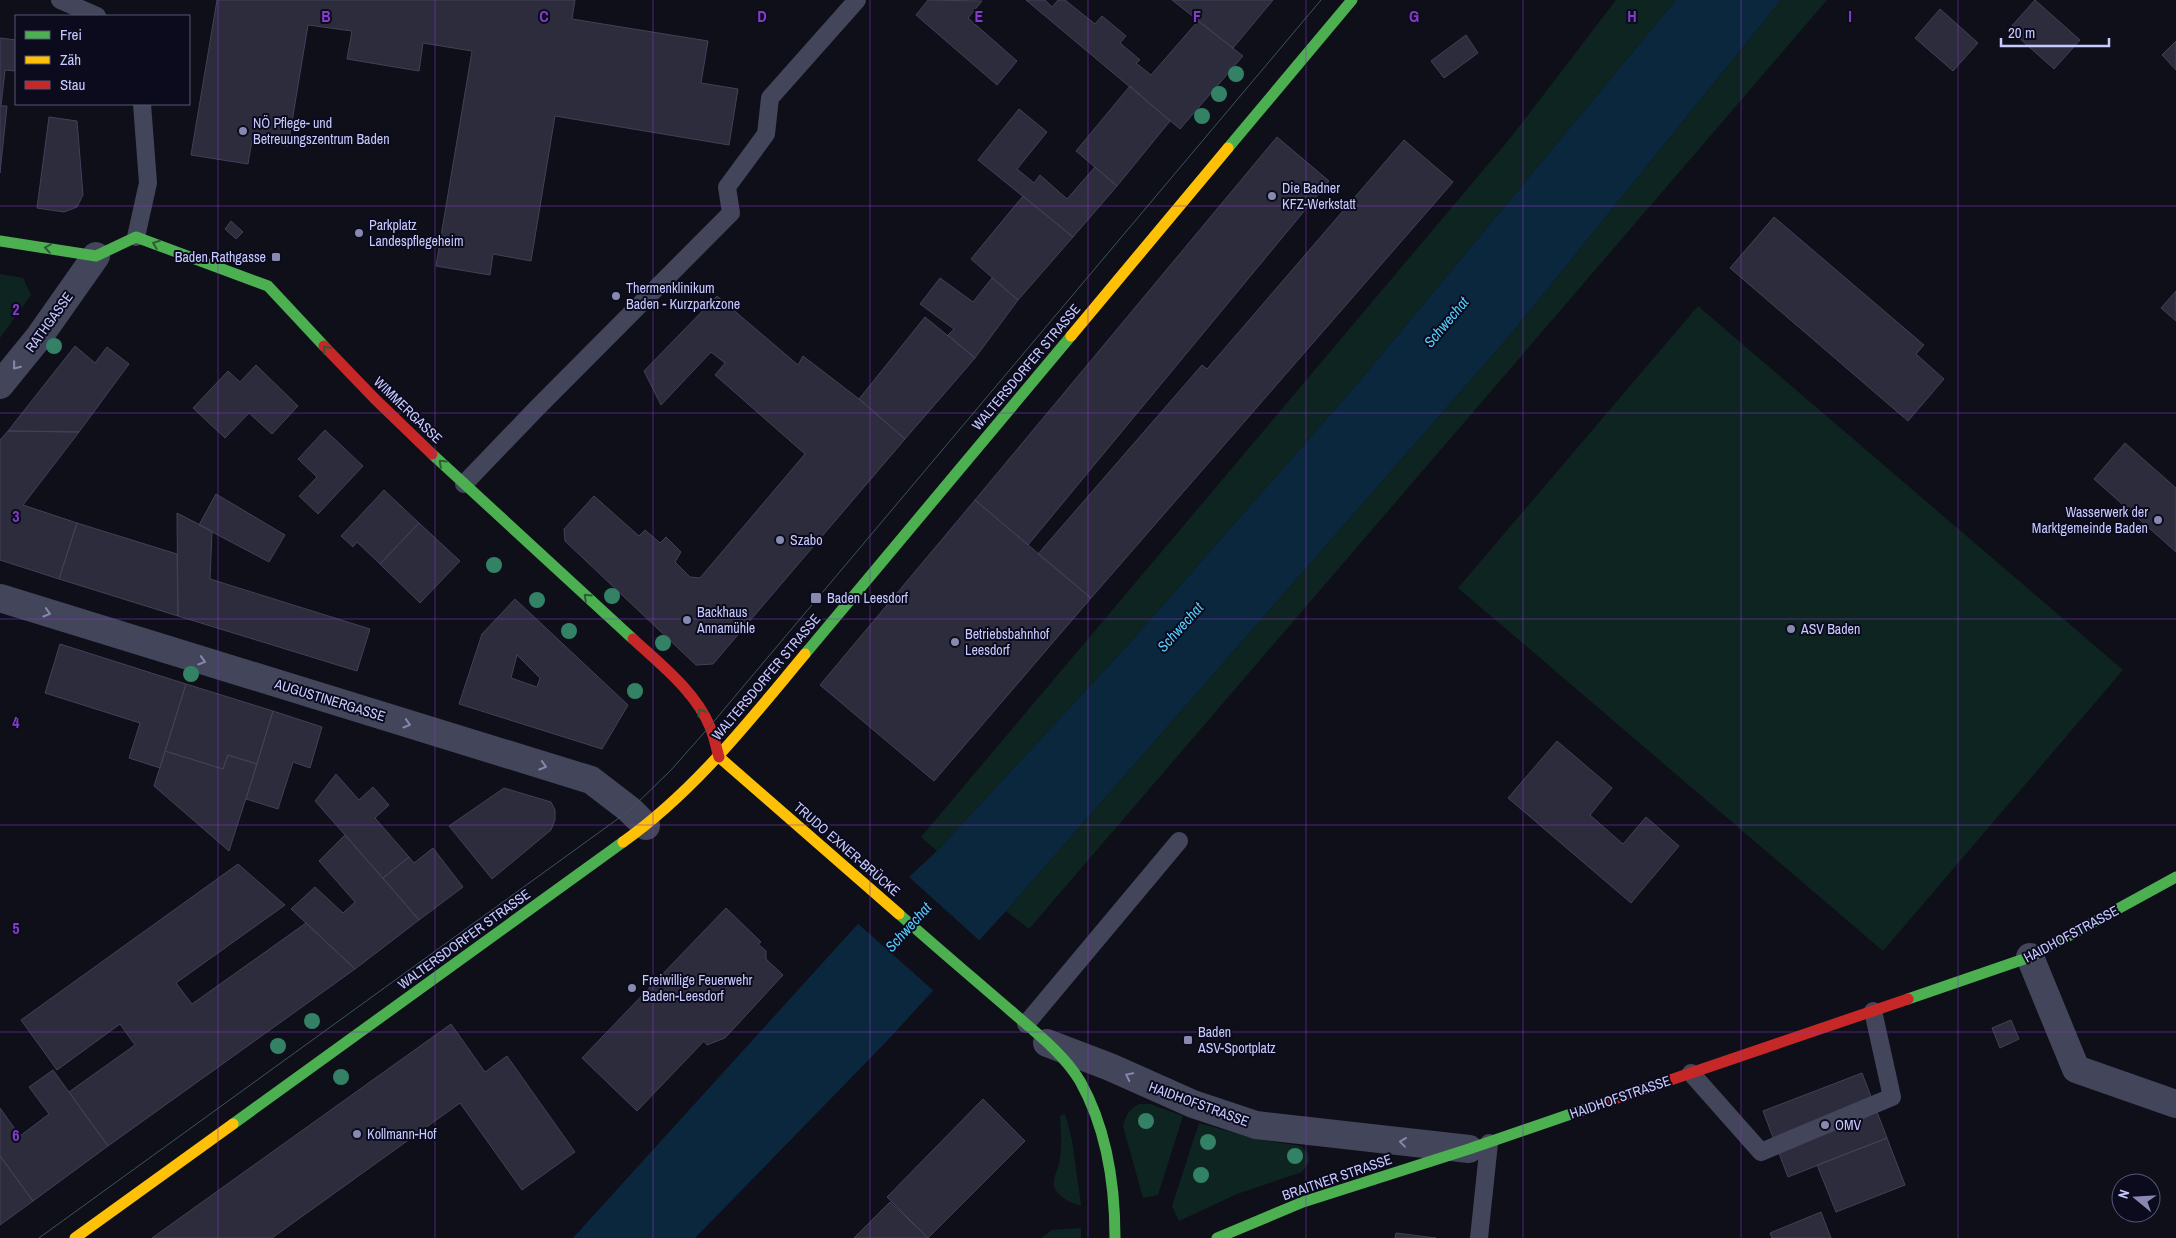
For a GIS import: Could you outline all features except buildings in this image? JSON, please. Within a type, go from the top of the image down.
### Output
[{"type":"street","name":"WALTERSDORFER STRASSE","points":[[75,1238],[646,826],[719,757],[1352,0]]},
{"type":"street","name":"WIMMERGASSE","points":[[136,237],[268,286],[375,399],[674,678],[694,700],[710,726],[719,757]]},
{"type":"street","points":[[0,241],[96,256],[136,237]]},
{"type":"street","name":"RATHGASSE","points":[[0,385],[39,337],[96,256]]},
{"type":"street","name":"AUGUSTINERGASSE","points":[[0,598],[591,780],[630,810],[646,826]]},
{"type":"street","name":"TRUDO EXNER-BRÜCKE","points":[[719,757],[1026,1024],[1078,1079],[1099,1121],[1110,1168],[1115,1215],[1115,1238]]},
{"type":"street","name":"HAIDHOFSTRASSE","points":[[1046,1043],[1110,1067],[1193,1104],[1256,1125],[1479,1146],[2030,957],[2176,877]]},
{"type":"street","points":[[2030,957],[2076,1068],[2176,1104]]},
{"type":"street","name":"BRAITNER STRASSE","points":[[1217,1238],[1303,1202],[1479,1146]]},
{"type":"lane","points":[[60,0],[95,15]]},
{"type":"lane","points":[[464,484],[536,408],[731,213],[727,187],[766,134],[770,98],[857,0]]},
{"type":"lane","points":[[136,237],[148,184],[142,105]]},
{"type":"lane","points":[[1026,1024],[1179,841]]},
{"type":"lane","points":[[1691,1073],[1761,1152],[1892,1097],[1873,1011]]},
{"type":"lane","points":[[1479,1146],[1479,1238]]},
{"type":"green space","points":[[1616,0],[1676,0],[1359,382],[1127,646],[937,851],[921,837],[1512,136]]},
{"type":"green space","points":[[1781,0],[1827,0],[1029,929],[1006,911],[1510,335]]},
{"type":"green space","points":[[0,274],[23,278],[31,295],[0,338]]},
{"type":"green space","name":"ASV Baden","points":[[1698,306],[2123,670],[1883,951],[1458,588]]},
{"type":"green space","points":[[1139,1104],[1150,1104],[1183,1116],[1158,1195],[1143,1198],[1123,1126],[1128,1113]]},
{"type":"green space","points":[[1065,1114],[1072,1140],[1081,1205],[1065,1199],[1054,1186],[1061,1154],[1060,1116]]},
{"type":"green space","points":[[1199,1123],[1255,1139],[1301,1146],[1308,1153],[1309,1162],[1302,1172],[1237,1194],[1179,1221],[1172,1206]]},
{"type":"green space","points":[[1081,1228],[1081,1238],[1041,1238],[1052,1230]]},
{"type":"water","name":"Schwechat","points":[[1676,0],[1781,0],[1510,335],[1006,911],[886,1042],[695,1238],[573,1238],[856,926],[937,851],[1127,646],[1359,382]]},
{"type":"pier","points":[[907,875],[981,942],[935,992],[856,922]]},
{"type":"tram line","points":[[39,1238],[630,810],[671,770],[710,726],[1321,0]]},
{"type":"traffic: fast","points":[[1228,148],[1352,0]]},
{"type":"traffic: fast","points":[[0,241],[96,256],[136,237],[268,286],[324,346]]},
{"type":"traffic: fast","points":[[805,654],[1071,336]]},
{"type":"traffic: fast","points":[[432,454],[633,639]]},
{"type":"traffic: fast","points":[[233,1124],[623,842]]},
{"type":"traffic: fast","points":[[1908,999],[2030,957],[2176,877]]},
{"type":"traffic: fast","points":[[899,914],[1048,1043],[1080,1081],[1097,1118],[1108,1157],[1115,1217],[1115,1238]]},
{"type":"traffic: fast","points":[[1217,1238],[1303,1202],[1469,1149],[1594,1106]]},
{"type":"traffic: slow","points":[[1071,336],[1228,148]]},
{"type":"traffic: slow","points":[[623,842],[674,801],[697,778],[742,729],[805,654]]},
{"type":"traffic: slow","points":[[719,757],[899,914]]},
{"type":"traffic: slow","points":[[75,1238],[233,1124]]},
{"type":"traffic: jam","points":[[324,346],[432,454]]},
{"type":"traffic: jam","points":[[633,639],[666,669],[696,702],[710,727],[719,757]]},
{"type":"traffic: jam","points":[[1594,1106],[1908,999]]},
{"type":"place","name":"NÖ Pflege- und Betreuungszentrum Baden","points":[[243,131]]},
{"type":"place","name":"Die Badner KFZ-Werkstatt","points":[[1272,196]]},
{"type":"place","name":"Parkplatz Landespflegeheim","points":[[359,233]]},
{"type":"place","name":"Baden Rathgasse","points":[[276,257]]},
{"type":"place","name":"Thermenklinikum Baden - Kurzparkzone","points":[[616,296]]},
{"type":"place","name":"Wasserwerk der Marktgemeinde Baden","points":[[2158,520]]},
{"type":"place","name":"Szabo","points":[[780,540]]},
{"type":"place","name":"Baden Leesdorf","points":[[816,598]]},
{"type":"place","name":"Backhaus Annamühle","points":[[687,620]]},
{"type":"place","name":"ASV Baden","points":[[1791,629]]},
{"type":"place","name":"Betriebsbahnhof Leesdorf","points":[[955,642]]},
{"type":"place","name":"Freiwillige Feuerwehr Baden-Leesdorf","points":[[632,988]]},
{"type":"place","name":"Baden ASV-Sportplatz","points":[[1188,1040]]},
{"type":"place","name":"OMV","points":[[1825,1125]]},
{"type":"place","name":"Kollmann-Hof","points":[[357,1134]]}]
